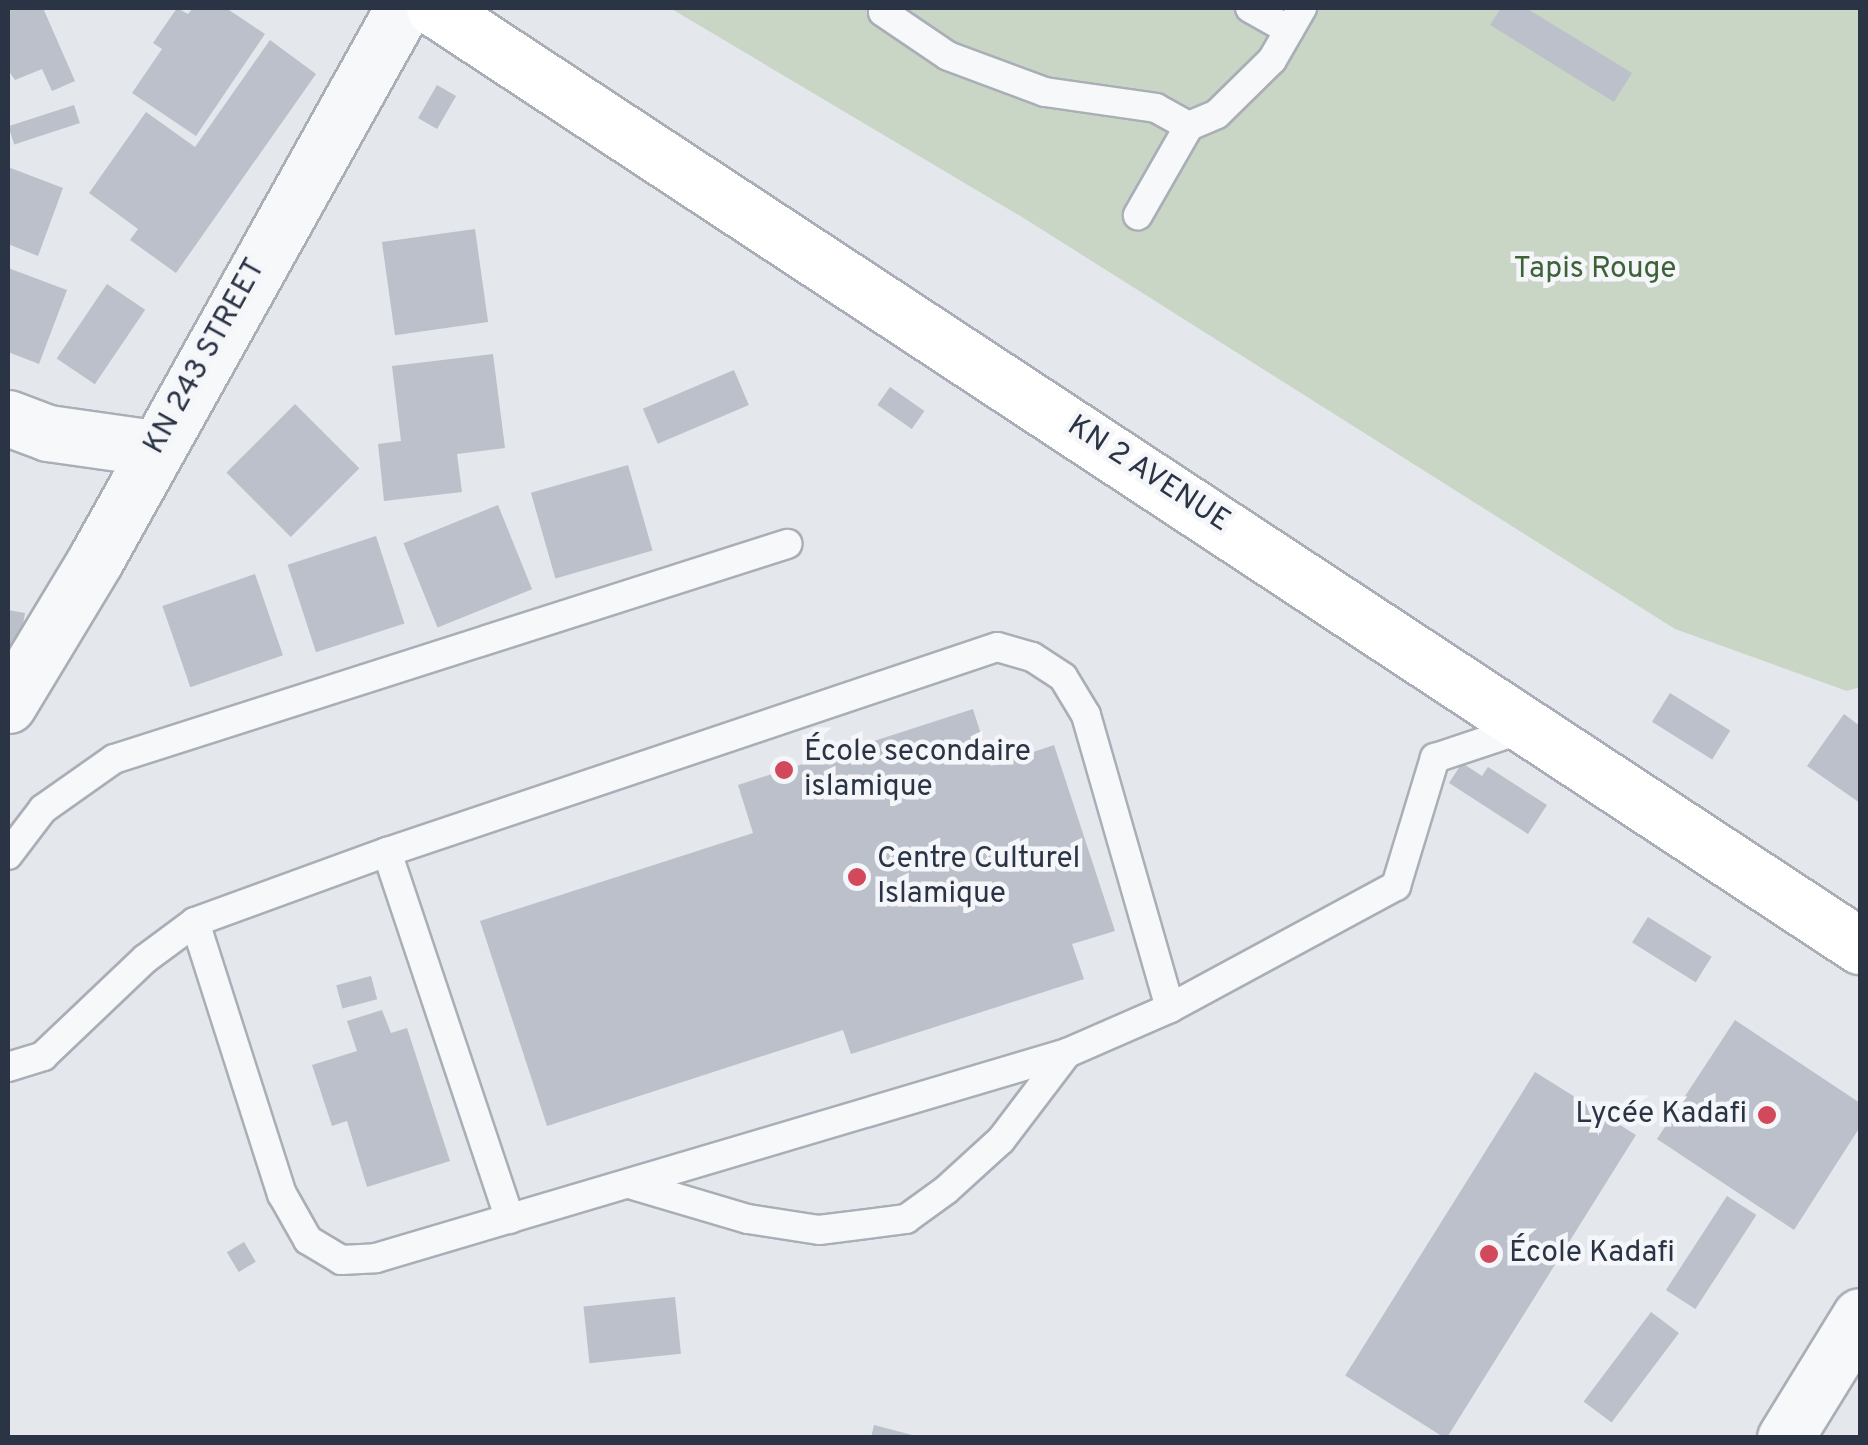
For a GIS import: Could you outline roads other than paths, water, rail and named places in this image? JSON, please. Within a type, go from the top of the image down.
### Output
[{"type":"main road","name":"KN 2 AVENUE","points":[[470,17],[1860,946]]},
{"type":"street","name":"KN 243 STREET","points":[[8,705],[96,559],[154,448],[403,8]]},
{"type":"street","points":[[8,418],[48,433],[154,448]]},
{"type":"street","points":[[1785,1438],[1860,1316]]},
{"type":"lane","points":[[1138,215],[1189,126],[1217,114],[1272,60],[1295,19],[1250,8]]},
{"type":"lane","points":[[877,9],[948,56],[1046,92],[1156,108],[1189,126]]},
{"type":"lane","points":[[8,855],[44,810],[114,759],[787,544]]},
{"type":"lane","points":[[8,1067],[43,1056],[144,958],[195,922],[387,852],[997,647],[1032,657],[1063,677],[1086,715],[1170,1008]]},
{"type":"lane","points":[[195,922],[282,1194],[308,1240],[342,1260],[376,1258],[1067,1054],[1170,1008],[1396,886],[1435,758],[1532,726]]},
{"type":"lane","points":[[387,852],[510,1218]]},
{"type":"lane","points":[[632,1185],[748,1219],[819,1230],[906,1219],[946,1190],[1002,1140],[1067,1054]]},
{"type":"place","name":"École secondaire islamique","points":[[784,770]]},
{"type":"place","name":"Centre Culturel Islamique","points":[[857,877]]},
{"type":"place","name":"Lycée Kadafi","points":[[1767,1115]]},
{"type":"place","name":"École Kadafi","points":[[1489,1254]]},
{"type":"park label","name":"Tapis Rouge","points":[[1595,270]]}]
